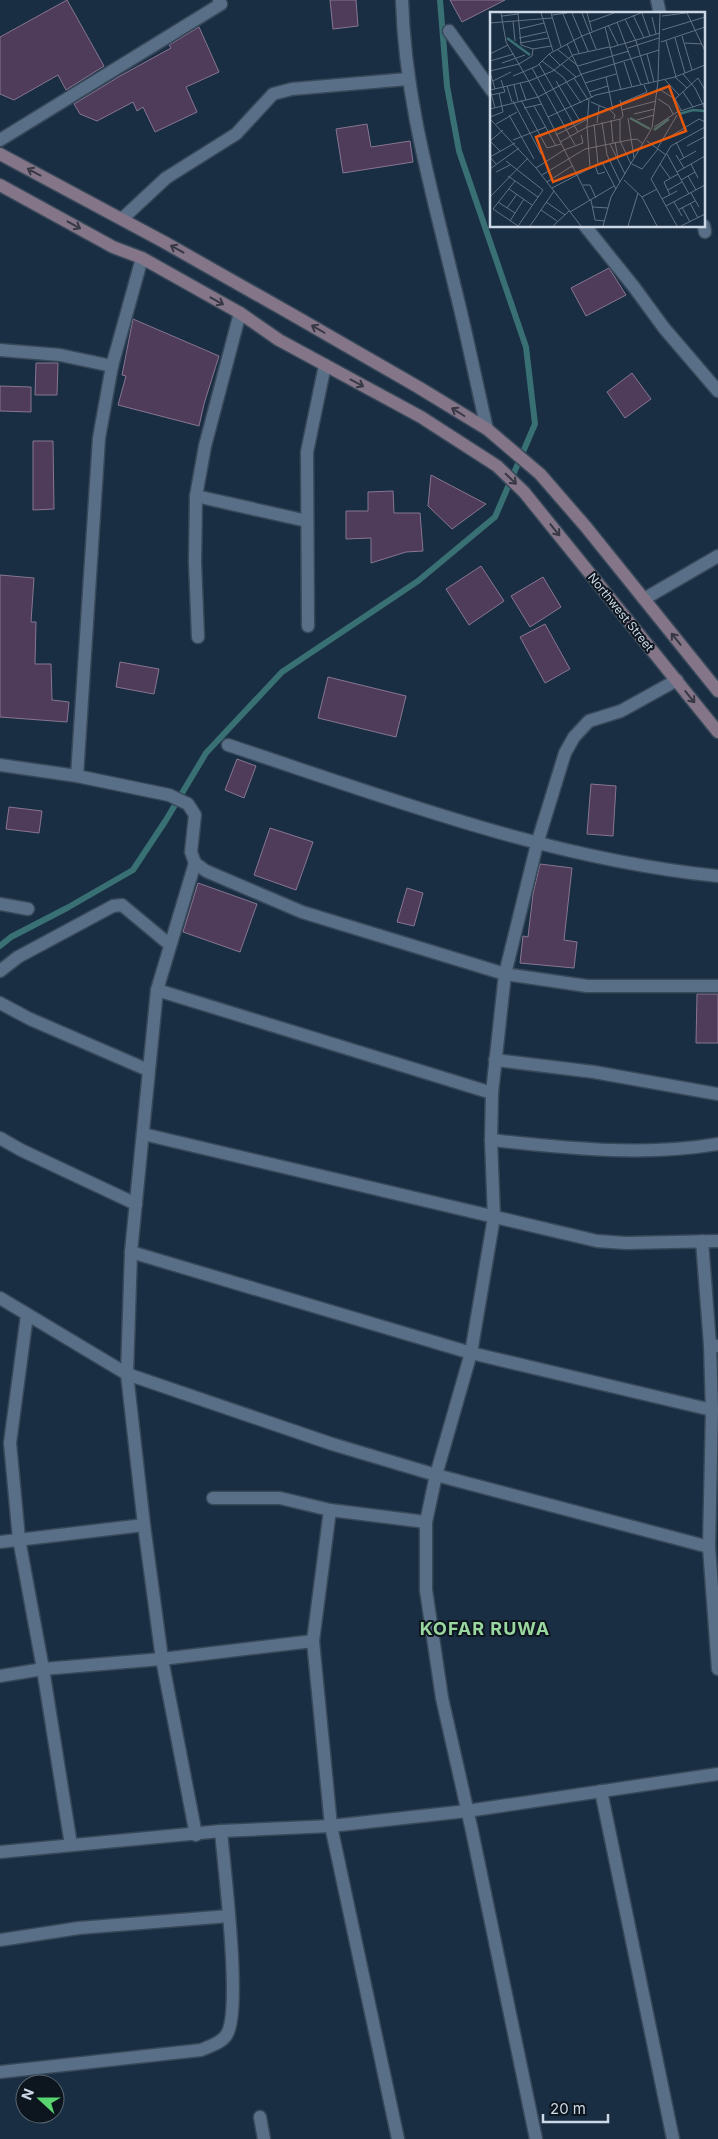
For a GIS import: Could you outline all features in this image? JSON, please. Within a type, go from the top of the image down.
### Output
[{"type":"main road","points":[[0,154],[122,219],[351,348],[487,429],[540,474],[718,691]]},
{"type":"main road","name":"Northwest Street","points":[[0,185],[113,247],[142,258],[240,313],[279,340],[420,417],[497,466],[524,492],[718,732]]},
{"type":"street","points":[[0,140],[221,4],[219,0]]},
{"type":"street","points":[[402,0],[408,78],[425,171],[455,288],[487,429]]},
{"type":"street","points":[[449,31],[490,88]]},
{"type":"street","points":[[122,219],[166,178],[236,134],[273,94],[292,89],[408,78]]},
{"type":"street","points":[[587,228],[634,286],[664,328],[718,390]]},
{"type":"street","points":[[77,776],[99,438],[112,366],[142,258]]},
{"type":"street","points":[[198,637],[195,562],[196,496],[205,446],[240,313]]},
{"type":"street","points":[[0,350],[60,355],[112,366]]},
{"type":"street","points":[[308,626],[307,452],[325,365]]},
{"type":"street","points":[[196,496],[307,521]]},
{"type":"street","points":[[644,599],[718,556]]},
{"type":"street","points":[[536,2139],[442,1698],[426,1590],[426,1522],[436,1475],[471,1353],[494,1217],[491,1140],[495,1060],[505,974],[537,844],[565,753],[574,737],[589,721],[621,711],[677,680]]},
{"type":"street","points":[[228,745],[537,844],[615,861],[679,872],[718,876]]},
{"type":"street","points":[[0,766],[77,776],[169,795],[188,804],[195,815],[191,852],[195,863],[206,871],[302,912],[505,974],[588,986],[718,986]]},
{"type":"street","points":[[195,863],[156,990],[131,1252],[127,1374],[144,1525],[162,1659],[196,1835]]},
{"type":"street","points":[[0,904],[28,909]]},
{"type":"street","points":[[0,970],[18,957],[113,906],[122,905],[170,945]]},
{"type":"street","points":[[156,990],[492,1093]]},
{"type":"street","points":[[0,1003],[148,1070]]},
{"type":"street","points":[[495,1060],[594,1072],[718,1094]]},
{"type":"street","points":[[143,1134],[597,1241],[626,1243],[718,1241]]},
{"type":"street","points":[[0,1138],[21,1150],[136,1204]]},
{"type":"street","points":[[491,1140],[571,1148],[658,1152],[718,1144]]},
{"type":"street","points":[[702,1241],[714,1345],[712,1410],[714,1462],[709,1547],[718,1669]]},
{"type":"street","points":[[131,1252],[471,1353],[712,1410]]},
{"type":"street","points":[[0,1298],[127,1374],[332,1444],[436,1475],[709,1547]]},
{"type":"street","points":[[27,1314],[5,1443],[19,1539],[43,1670],[71,1845]]},
{"type":"street","points":[[213,1498],[280,1498],[330,1510],[426,1522]]},
{"type":"street","points":[[330,1510],[313,1641],[331,1826],[398,2139]]},
{"type":"street","points":[[0,1542],[144,1525]]},
{"type":"street","points":[[0,1676],[313,1641]]},
{"type":"street","points":[[0,1852],[220,1832],[331,1826],[467,1811],[718,1774]]},
{"type":"street","points":[[601,1791],[673,2139]]},
{"type":"street","points":[[0,2072],[201,2050],[217,2044],[227,2034],[234,2009],[229,1916],[220,1832]]},
{"type":"street","points":[[0,1940],[79,1928],[229,1916]]},
{"type":"street","points":[[260,2117],[264,2139]]},
{"type":"building","points":[[67,0],[104,66],[66,90],[58,75],[14,100],[0,94],[0,37]]},
{"type":"building","points":[[330,0],[356,0],[358,26],[333,29]]},
{"type":"building","points":[[450,0],[505,0],[462,22]]},
{"type":"building","points":[[199,27],[219,72],[186,87],[197,112],[155,132],[143,107],[137,111],[133,102],[97,121],[80,114],[74,104],[171,48],[169,45]]},
{"type":"building","points":[[367,124],[371,147],[410,141],[413,162],[343,173],[336,129]]},
{"type":"building","points":[[609,268],[626,295],[586,316],[571,288]]},
{"type":"building","points":[[133,319],[219,356],[199,426],[118,405],[126,376],[122,375]]},
{"type":"building","points":[[36,363],[58,363],[57,395],[35,395]]},
{"type":"building","points":[[632,373],[651,399],[625,418],[607,392]]},
{"type":"building","points":[[0,386],[31,387],[31,412],[0,411]]},
{"type":"building","points":[[33,441],[53,441],[54,509],[33,510]]},
{"type":"building","points":[[431,475],[486,504],[452,529],[428,506]]},
{"type":"building","points":[[393,491],[394,513],[420,513],[423,551],[406,552],[371,563],[371,538],[346,539],[346,511],[368,511],[368,492]]},
{"type":"building","points":[[481,566],[504,601],[469,625],[446,589]]},
{"type":"building","points":[[0,575],[34,578],[31,622],[36,622],[35,664],[51,664],[52,700],[69,702],[67,722],[0,717]]},
{"type":"building","points":[[543,577],[561,607],[530,627],[511,596]]},
{"type":"building","points":[[545,624],[570,669],[545,683],[520,637]]},
{"type":"building","points":[[120,662],[159,669],[154,694],[116,687]]},
{"type":"building","points":[[328,677],[406,696],[396,737],[318,718]]},
{"type":"building","points":[[237,759],[256,766],[244,798],[225,790]]},
{"type":"building","points":[[591,784],[616,786],[613,836],[587,834]]},
{"type":"building","points":[[9,807],[42,811],[39,833],[6,829]]},
{"type":"building","points":[[270,828],[313,842],[296,890],[254,875]]},
{"type":"building","points":[[540,864],[572,868],[564,940],[577,942],[574,968],[520,963],[523,936],[528,937],[533,894]]},
{"type":"building","points":[[198,883],[257,904],[240,952],[183,932]]},
{"type":"building","points":[[407,888],[423,893],[414,926],[397,922]]},
{"type":"building","points":[[697,994],[718,994],[718,1043],[696,1043]]},
{"type":"waterway","points":[[0,946],[11,937],[67,908],[133,870],[166,820],[206,753],[282,672],[418,581],[495,517],[535,424],[526,347],[459,151],[447,86],[440,0]]},
{"type":"district","name":"KOFAR RUWA","points":[[485,1628]]}]
